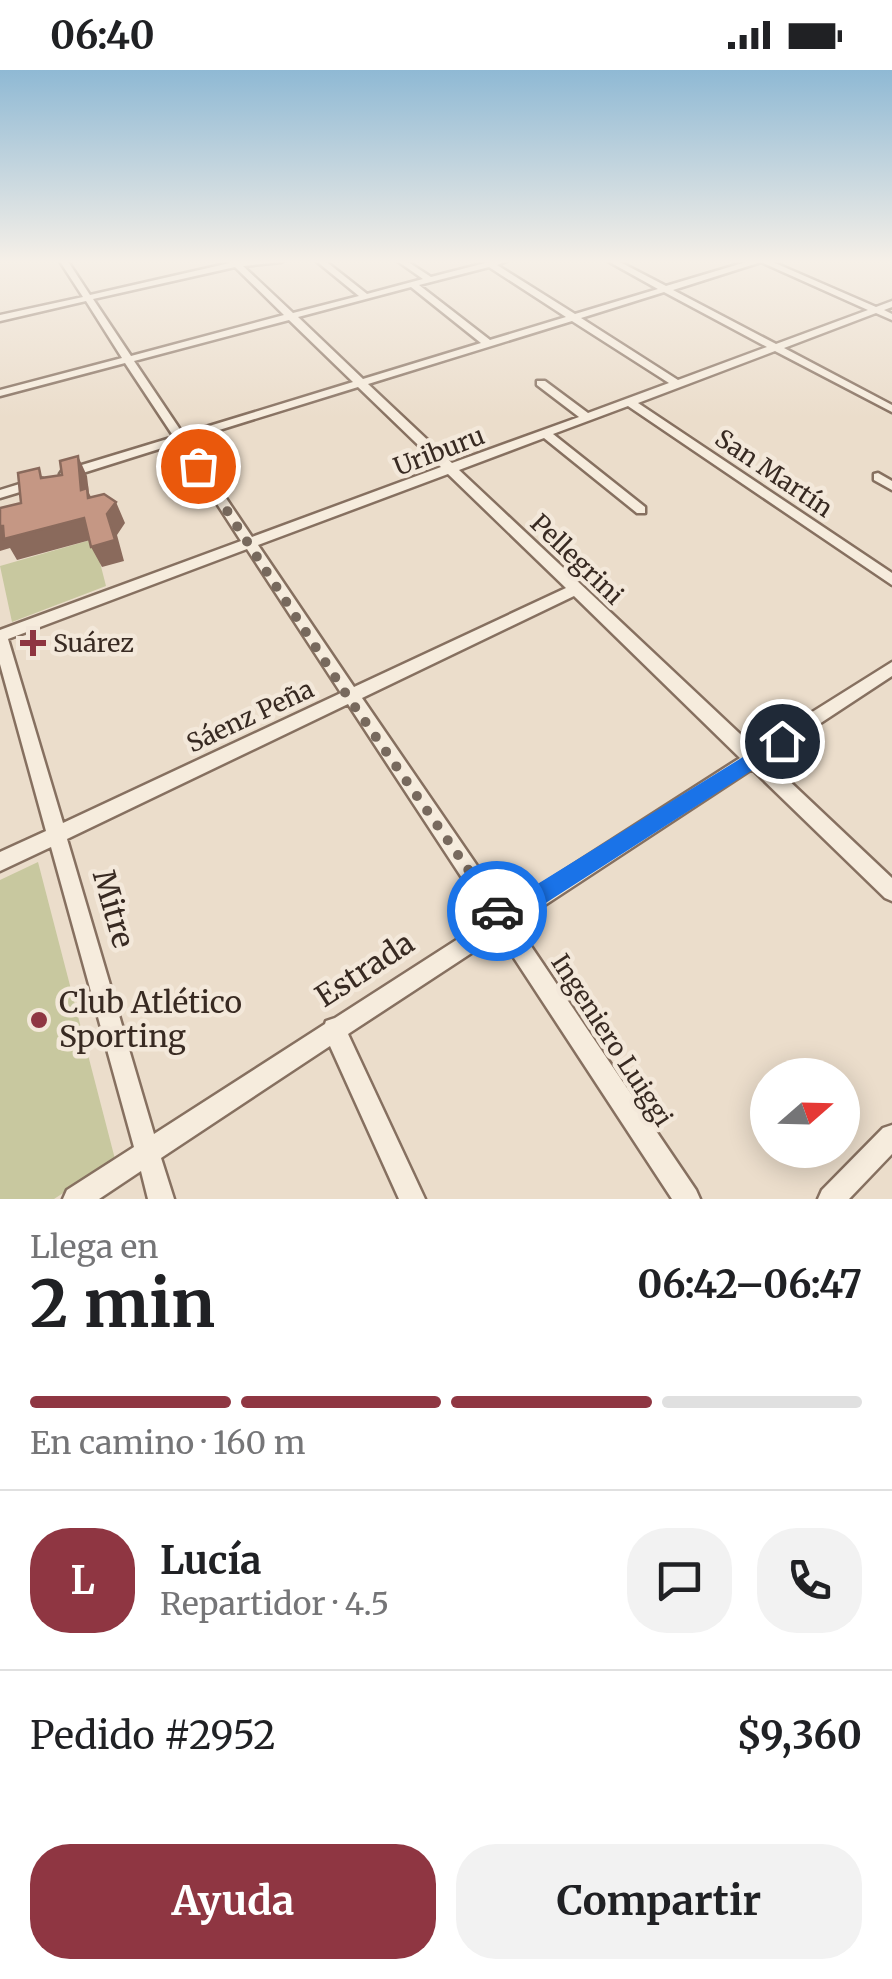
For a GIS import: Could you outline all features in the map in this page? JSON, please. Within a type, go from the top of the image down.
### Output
[{"type":"street","name":"Ingeniero Luiggi","points":[[98,313],[348,697],[502,918],[687,1199]]},
{"type":"street","name":"Pellegrini","points":[[288,313],[892,891]]},
{"type":"street","points":[[0,393],[307,313]]},
{"type":"street","points":[[449,313],[489,344]]},
{"type":"street","points":[[566,313],[679,384]]},
{"type":"street","points":[[0,494],[591,313]]},
{"type":"street","points":[[710,313],[892,409]]},
{"type":"street","name":"Uriburu","points":[[0,637],[870,313]]},
{"type":"street","points":[[541,383],[589,419]]},
{"type":"street","name":"San Martín","points":[[631,403],[892,580]]},
{"type":"street","points":[[547,434],[641,510]]},
{"type":"street","points":[[878,478],[892,486]]},
{"type":"street","name":"Sáenz Peña","points":[[0,862],[576,589]]},
{"type":"street","name":"Mitre","points":[[0,637],[161,1199]]},
{"type":"street","name":"Estrada","points":[[76,1199],[502,918],[892,668]]},
{"type":"street","points":[[334,1029],[412,1199]]},
{"type":"street","points":[[831,1199],[892,1136]]},
{"type":"green space","points":[[94,539],[106,586],[12,622],[0,566]]},
{"type":"green space","name":"Club Atlético Sporting","points":[[38,862],[115,1159],[54,1199],[0,1199],[0,880]]},
{"type":"building","points":[[78,456],[81,490],[87,488],[88,498],[104,494],[116,502],[107,514],[115,540],[91,547],[84,518],[4,539],[0,508],[21,503],[18,473],[39,468],[41,478],[62,475],[60,461]]},
{"type":"way so far","points":[[198,466],[348,697],[497,911]]},
{"type":"place","name":"Suárez","points":[[33,643]]},
{"type":"place","name":"Club Atlético Sporting","points":[[39,1020]]},
{"type":"route","points":[[497,911],[502,918],[782,741]]}]
